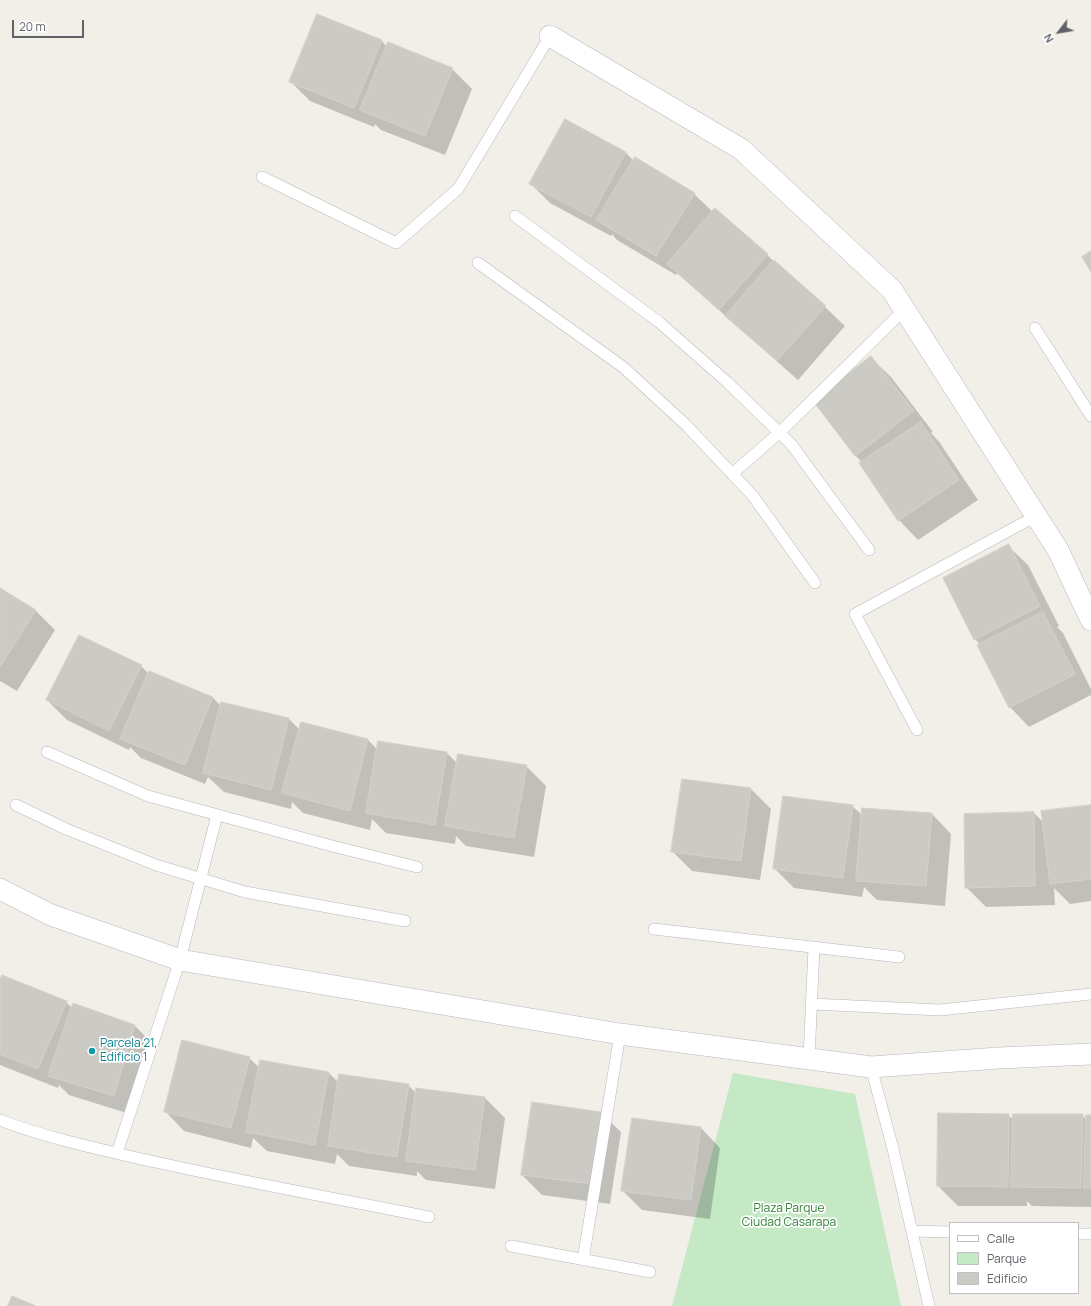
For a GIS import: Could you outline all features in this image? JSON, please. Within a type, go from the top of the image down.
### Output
[{"type":"street","points":[[550,36],[741,149],[892,290],[1058,550],[1091,620]]},
{"type":"street","points":[[0,889],[51,915],[180,960],[620,1034],[871,1068],[999,1058],[1091,1054]]},
{"type":"lane","points":[[262,177],[396,243],[458,189],[550,36]]},
{"type":"lane","points":[[515,216],[658,322],[728,382],[791,444],[869,550]]},
{"type":"lane","points":[[478,263],[623,367],[686,425],[753,496],[815,583]]},
{"type":"lane","points":[[732,474],[779,433],[904,310]]},
{"type":"lane","points":[[1035,328],[1091,416]]},
{"type":"lane","points":[[917,730],[855,614],[1036,516]]},
{"type":"lane","points":[[47,752],[148,796],[332,846],[417,867]]},
{"type":"lane","points":[[16,805],[66,830],[156,865],[245,892],[405,921]]},
{"type":"lane","points":[[117,1153],[180,960],[217,815]]},
{"type":"lane","points":[[654,929],[899,957]]},
{"type":"lane","points":[[810,1059],[814,947]]},
{"type":"lane","points":[[812,1004],[940,1010],[1091,994]]},
{"type":"lane","points":[[584,1260],[620,1034]]},
{"type":"lane","points":[[871,1068],[893,1149],[929,1306]]},
{"type":"lane","points":[[0,1120],[24,1130],[117,1153],[429,1217]]},
{"type":"lane","points":[[912,1231],[949,1232]]},
{"type":"lane","points":[[1079,1234],[1091,1234]]},
{"type":"lane","points":[[511,1246],[650,1272]]},
{"type":"green space","name":"Plaza Parque Ciudad Casarapa","points":[[733,1073],[855,1094],[901,1306],[672,1306]]},
{"type":"building","points":[[317,14],[382,40],[354,108],[289,82]]},
{"type":"building","points":[[388,42],[453,68],[425,136],[360,110]]},
{"type":"building","points":[[565,119],[626,152],[591,217],[529,184]]},
{"type":"building","points":[[635,157],[695,193],[656,256],[596,220]]},
{"type":"building","points":[[715,208],[768,254],[719,310],[667,264]]},
{"type":"building","points":[[1091,251],[1091,272],[1082,257]]},
{"type":"building","points":[[774,260],[826,306],[777,361],[725,316]]},
{"type":"building","points":[[871,356],[914,411],[855,456],[813,401]]},
{"type":"building","points":[[921,422],[959,480],[898,521],[859,463]]},
{"type":"building","points":[[1009,544],[1040,606],[974,640],[943,578]]},
{"type":"building","points":[[0,588],[36,610],[0,667]]},
{"type":"building","points":[[1043,612],[1075,674],[1009,708],[977,645]]},
{"type":"building","points":[[79,635],[142,665],[109,731],[46,700]]},
{"type":"building","points":[[149,671],[213,697],[185,765],[120,739]]},
{"type":"building","points":[[221,702],[289,718],[271,790],[203,773]]},
{"type":"building","points":[[301,722],[368,739],[350,811],[282,793]]},
{"type":"building","points":[[378,741],[447,752],[435,825],[366,813]]},
{"type":"building","points":[[458,754],[527,765],[514,838],[445,826]]},
{"type":"building","points":[[682,779],[751,788],[741,861],[671,852]]},
{"type":"building","points":[[783,796],[853,805],[843,878],[773,869]]},
{"type":"building","points":[[1091,805],[1091,879],[1050,884],[1041,811]]},
{"type":"building","points":[[862,808],[932,813],[926,886],[856,881]]},
{"type":"building","points":[[1034,812],[1035,886],[965,888],[964,814]]},
{"type":"building","points":[[2,975],[67,1001],[38,1069],[0,1054],[0,980]]},
{"type":"building","name":"Parcela 21, Edificio 1","points":[[73,1003],[135,1025],[114,1096],[48,1076]]},
{"type":"building","points":[[182,1040],[250,1057],[231,1128],[164,1112]]},
{"type":"building","points":[[260,1060],[329,1072],[315,1145],[246,1132]]},
{"type":"building","points":[[339,1074],[409,1084],[397,1157],[328,1146]]},
{"type":"building","points":[[416,1088],[485,1097],[475,1170],[406,1161]]},
{"type":"building","points":[[532,1102],[601,1112],[591,1184],[521,1175]]},
{"type":"building","points":[[938,1113],[1009,1114],[1008,1187],[937,1186]]},
{"type":"building","points":[[1013,1114],[1083,1114],[1081,1188],[1011,1187]]},
{"type":"building","points":[[1086,1115],[1091,1115],[1091,1188],[1084,1188]]},
{"type":"building","points":[[632,1118],[701,1127],[691,1200],[621,1191]]},
{"type":"building","points":[[12,1296],[36,1306],[8,1306]]},
{"type":"place","name":"Parcela 21, Edificio 1","points":[[92,1051]]}]
